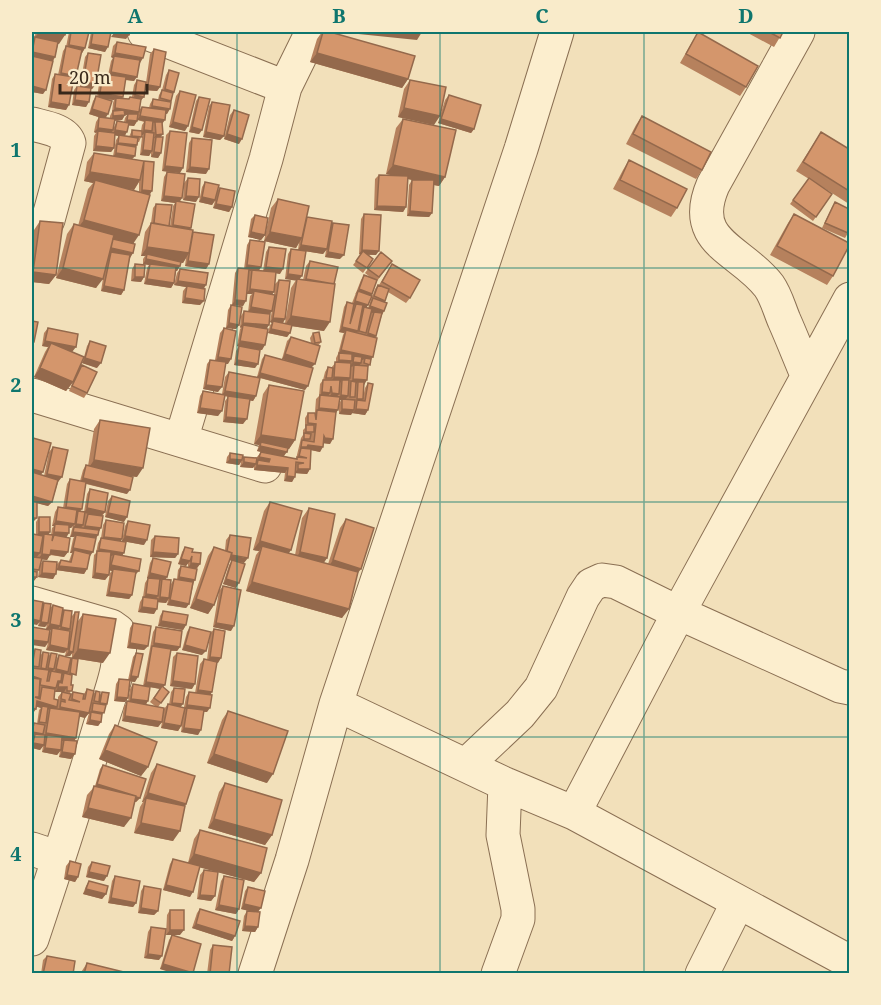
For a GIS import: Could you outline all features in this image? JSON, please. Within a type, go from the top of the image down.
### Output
[{"type":"street","points":[[144,32],[285,87]]},
{"type":"street","points":[[181,440],[266,159],[285,87],[312,32]]},
{"type":"street","points":[[255,974],[292,860],[336,704],[521,149],[557,32]]},
{"type":"street","points":[[798,32],[713,185],[705,210],[710,231],[716,239],[753,270],[769,287],[807,375]]},
{"type":"street","points":[[32,124],[61,134],[68,138],[69,143],[48,220],[45,224],[32,224]]},
{"type":"street","points":[[574,813],[849,299]]},
{"type":"street","points":[[32,395],[265,466]]},
{"type":"street","points":[[466,765],[520,714],[541,688],[583,597],[591,585],[602,580],[616,582],[679,613],[840,686],[849,688]]},
{"type":"street","points":[[32,603],[101,622],[118,631],[120,637],[117,669],[45,853],[32,939]]},
{"type":"street","points":[[336,704],[505,784],[574,813],[849,962]]},
{"type":"street","points":[[498,974],[518,919],[504,835],[505,784]]},
{"type":"street","points":[[702,974],[738,902]]},
{"type":"building","points":[[47,32],[66,32],[65,35]]},
{"type":"building","points":[[71,32],[89,32],[85,48],[69,45]]},
{"type":"building","points":[[93,32],[111,32],[108,47],[91,44]]},
{"type":"building","points":[[115,32],[130,32],[129,35]]},
{"type":"building","points":[[323,32],[415,56],[408,79],[317,53]]},
{"type":"building","points":[[698,32],[758,66],[746,87],[686,54]]},
{"type":"building","points":[[769,32],[783,32],[780,38]]},
{"type":"building","points":[[35,37],[58,42],[55,57],[32,52]]},
{"type":"building","points":[[117,42],[146,47],[143,58],[115,53]]},
{"type":"building","points":[[66,46],[82,50],[76,76],[61,73]]},
{"type":"building","points":[[154,49],[166,52],[160,87],[148,85]]},
{"type":"building","points":[[88,53],[101,55],[96,84],[83,82]]},
{"type":"building","points":[[32,56],[53,61],[46,90],[32,86]]},
{"type":"building","points":[[114,56],[140,60],[137,77],[111,72]]},
{"type":"building","points":[[169,70],[179,73],[174,92],[165,89]]},
{"type":"building","points":[[55,74],[74,77],[69,105],[51,102]]},
{"type":"building","points":[[103,74],[126,77],[123,97],[100,93]]},
{"type":"building","points":[[137,80],[146,82],[144,97],[135,95]]},
{"type":"building","points":[[410,80],[446,87],[440,116],[404,108]]},
{"type":"building","points":[[77,86],[91,88],[89,102],[75,100]]},
{"type":"building","points":[[162,90],[173,93],[171,101],[160,98]]},
{"type":"building","points":[[180,91],[196,95],[188,126],[173,122]]},
{"type":"building","points":[[449,95],[481,105],[474,129],[441,119]]},
{"type":"building","points":[[96,96],[112,101],[108,114],[92,109]]},
{"type":"building","points":[[130,97],[141,99],[139,112],[115,108],[116,98],[129,99]]},
{"type":"building","points":[[199,97],[210,99],[202,130],[192,127]]},
{"type":"building","points":[[153,99],[171,102],[170,109],[152,106]]},
{"type":"building","points":[[212,102],[230,105],[224,136],[206,132]]},
{"type":"building","points":[[142,107],[166,110],[165,120],[140,116]]},
{"type":"building","points":[[124,110],[125,115],[113,116],[113,111]]},
{"type":"building","points":[[234,110],[249,115],[242,139],[227,134]]},
{"type":"building","points":[[128,114],[138,114],[137,121],[127,120]]},
{"type":"building","points":[[642,116],[711,152],[702,170],[633,134]]},
{"type":"building","points":[[99,117],[115,119],[113,130],[98,128]]},
{"type":"building","points":[[403,119],[456,130],[445,177],[393,165]]},
{"type":"building","points":[[145,120],[153,121],[152,131],[144,130]]},
{"type":"building","points":[[117,121],[129,123],[127,132],[115,130]]},
{"type":"building","points":[[155,122],[162,122],[163,134],[156,135]]},
{"type":"building","points":[[132,130],[142,131],[142,137],[132,136]]},
{"type":"building","points":[[98,131],[115,133],[114,148],[96,146]]},
{"type":"building","points":[[170,131],[187,133],[183,168],[165,166]]},
{"type":"building","points":[[145,132],[154,133],[152,151],[143,150]]},
{"type":"building","points":[[821,132],[849,149],[849,191],[803,162]]},
{"type":"building","points":[[119,135],[138,138],[137,145],[118,143]]},
{"type":"building","points":[[156,137],[163,137],[161,153],[154,152]]},
{"type":"building","points":[[192,138],[212,140],[209,169],[190,167]]},
{"type":"building","points":[[117,144],[136,147],[135,156],[116,153]]},
{"type":"building","points":[[94,153],[144,161],[140,180],[90,172]]},
{"type":"building","points":[[629,160],[687,189],[677,208],[620,180]]},
{"type":"building","points":[[144,161],[154,162],[152,191],[142,190]]},
{"type":"building","points":[[167,172],[185,174],[182,198],[164,196]]},
{"type":"building","points":[[379,175],[408,176],[406,207],[377,206]]},
{"type":"building","points":[[188,178],[200,179],[199,197],[186,196]]},
{"type":"building","points":[[809,178],[832,194],[816,217],[793,200]]},
{"type":"building","points":[[95,180],[150,195],[139,235],[84,220]]},
{"type":"building","points":[[412,180],[434,180],[432,213],[410,211]]},
{"type":"building","points":[[205,182],[219,185],[215,200],[202,197]]},
{"type":"building","points":[[220,188],[235,191],[232,207],[216,204]]},
{"type":"building","points":[[278,199],[309,206],[302,238],[270,232]]},
{"type":"building","points":[[176,201],[195,204],[191,228],[173,225]]},
{"type":"building","points":[[835,202],[849,209],[848,233],[825,223]]},
{"type":"building","points":[[156,204],[172,205],[169,226],[154,223]]},
{"type":"building","points":[[364,214],[381,215],[379,251],[362,250]]},
{"type":"building","points":[[794,214],[849,243],[833,276],[777,246]]},
{"type":"building","points":[[255,215],[268,218],[265,235],[251,232]]},
{"type":"building","points":[[307,217],[332,221],[327,249],[301,245]]},
{"type":"building","points":[[40,221],[63,223],[56,275],[33,272]]},
{"type":"building","points":[[151,223],[193,230],[189,253],[147,247]]},
{"type":"building","points":[[333,223],[349,225],[344,255],[328,252]]},
{"type":"building","points":[[74,224],[114,235],[103,279],[63,268]]},
{"type":"building","points":[[193,232],[214,235],[209,264],[188,261]]},
{"type":"building","points":[[113,239],[135,244],[133,253],[111,248]]},
{"type":"building","points":[[250,240],[265,242],[261,267],[247,265]]},
{"type":"building","points":[[269,247],[286,249],[283,269],[266,267]]},
{"type":"building","points":[[291,249],[306,251],[302,276],[288,274]]},
{"type":"building","points":[[363,251],[373,259],[367,268],[356,261]]},
{"type":"building","points":[[111,252],[130,255],[124,290],[104,286]]},
{"type":"building","points":[[381,252],[392,261],[379,277],[368,269]]},
{"type":"building","points":[[147,254],[181,262],[180,266],[146,259]]},
{"type":"building","points":[[310,261],[338,267],[334,284],[306,279]]},
{"type":"building","points":[[135,264],[145,265],[144,277],[135,277]]},
{"type":"building","points":[[150,264],[176,267],[174,283],[147,279]]},
{"type":"building","points":[[392,264],[420,280],[410,298],[382,282]]},
{"type":"building","points":[[238,268],[249,269],[246,301],[235,300]]},
{"type":"building","points":[[180,269],[208,273],[206,285],[178,281]]},
{"type":"building","points":[[252,270],[276,272],[274,292],[250,289]]},
{"type":"building","points":[[364,275],[377,280],[372,294],[359,289]]},
{"type":"building","points":[[297,279],[335,284],[330,322],[291,316]]},
{"type":"building","points":[[279,280],[290,281],[285,319],[273,318]]},
{"type":"building","points":[[378,285],[389,289],[385,301],[374,296]]},
{"type":"building","points":[[187,286],[205,289],[204,301],[185,298]]},
{"type":"building","points":[[254,291],[275,295],[272,311],[251,307]]},
{"type":"building","points":[[358,291],[372,296],[368,305],[355,301]]},
{"type":"building","points":[[373,298],[387,303],[384,311],[370,306]]},
{"type":"building","points":[[347,302],[354,304],[350,324],[356,304],[363,305],[358,331],[342,327]]},
{"type":"building","points":[[231,305],[242,307],[239,325],[229,323]]},
{"type":"building","points":[[364,307],[372,309],[366,333],[359,331]]},
{"type":"building","points":[[244,311],[270,314],[269,325],[243,323]]},
{"type":"building","points":[[374,312],[382,313],[376,336],[368,333]]},
{"type":"building","points":[[32,321],[38,322],[34,342],[32,342]]},
{"type":"building","points":[[273,321],[292,325],[290,333],[271,329]]},
{"type":"building","points":[[243,325],[268,329],[265,345],[240,341]]},
{"type":"building","points":[[48,328],[78,334],[76,347],[45,341]]},
{"type":"building","points":[[224,328],[236,331],[231,359],[218,357]]},
{"type":"building","points":[[346,330],[377,338],[373,357],[341,350]]},
{"type":"building","points":[[319,332],[321,342],[315,343],[313,333]]},
{"type":"building","points":[[291,337],[320,346],[315,364],[285,354]]},
{"type":"building","points":[[90,341],[106,346],[101,363],[85,358]]},
{"type":"building","points":[[51,343],[84,357],[73,382],[40,368]]},
{"type":"building","points":[[239,346],[260,350],[258,364],[237,360]]},
{"type":"building","points":[[339,353],[352,354],[352,361],[339,360]]},
{"type":"building","points":[[265,355],[313,368],[308,386],[260,373]]},
{"type":"building","points":[[354,356],[362,357],[361,363],[353,362]]},
{"type":"building","points":[[365,358],[371,359],[370,365],[364,363]]},
{"type":"building","points":[[210,360],[226,362],[222,387],[206,385]]},
{"type":"building","points":[[335,362],[351,363],[350,378],[334,377]]},
{"type":"building","points":[[82,365],[97,372],[87,393],[72,386]]},
{"type":"building","points":[[354,365],[368,366],[367,380],[353,379]]},
{"type":"building","points":[[328,367],[333,368],[332,378],[326,378]]},
{"type":"building","points":[[229,372],[260,378],[256,396],[225,391]]},
{"type":"building","points":[[323,380],[340,380],[339,394],[332,393],[331,386],[330,393],[322,392]]},
{"type":"building","points":[[342,380],[349,380],[348,396],[341,395]]},
{"type":"building","points":[[351,381],[356,382],[355,397],[350,397]]},
{"type":"building","points":[[358,382],[364,382],[363,399],[357,399]]},
{"type":"building","points":[[368,383],[373,384],[368,410],[356,409],[357,400],[365,401]]},
{"type":"building","points":[[269,385],[304,391],[295,440],[261,435]]},
{"type":"building","points":[[203,391],[225,395],[222,411],[200,408]]},
{"type":"building","points":[[320,395],[340,397],[338,410],[319,408]]},
{"type":"building","points":[[228,396],[250,399],[247,419],[226,417]]},
{"type":"building","points":[[342,399],[355,400],[354,410],[342,409]]},
{"type":"building","points":[[317,410],[336,412],[333,439],[324,436],[323,447],[308,445],[301,447],[302,440],[314,442],[316,424],[308,423],[308,413],[315,413],[316,420]]},
{"type":"building","points":[[100,420],[150,428],[143,468],[94,460]]},
{"type":"building","points":[[306,425],[314,425],[314,432],[306,432]]},
{"type":"building","points":[[304,433],[311,434],[310,439],[304,439]]},
{"type":"building","points":[[33,438],[51,443],[43,472],[32,469]]},
{"type":"building","points":[[261,442],[288,448],[287,452],[260,446]]},
{"type":"building","points":[[53,447],[68,450],[62,477],[47,474]]},
{"type":"building","points":[[301,448],[311,449],[310,469],[298,469],[298,464],[304,463],[296,462],[295,477],[287,476],[288,468],[257,465],[258,460],[269,462],[270,459],[259,457],[261,452],[297,459],[297,457],[307,458],[299,456]]},
{"type":"building","points":[[230,453],[243,455],[242,460],[230,459]]},
{"type":"building","points":[[244,457],[257,458],[256,464],[244,462]]},
{"type":"building","points":[[86,465],[133,477],[130,490],[83,478]]},
{"type":"building","points":[[32,472],[58,480],[52,502],[32,496]]},
{"type":"building","points":[[70,479],[86,482],[82,509],[66,507]]},
{"type":"building","points":[[90,489],[108,493],[105,512],[87,508]]},
{"type":"building","points":[[112,496],[130,501],[127,517],[108,513]]},
{"type":"building","points":[[32,501],[37,502],[37,518],[32,518]]},
{"type":"building","points":[[270,502],[302,511],[291,550],[260,541]]},
{"type":"building","points":[[58,507],[77,510],[75,524],[56,521]]},
{"type":"building","points":[[309,508],[335,514],[327,558],[300,552]]},
{"type":"building","points":[[78,511],[85,512],[83,525],[76,524]]},
{"type":"building","points":[[88,514],[103,516],[101,528],[85,526]]},
{"type":"building","points":[[39,517],[50,517],[50,532],[39,532]]},
{"type":"building","points":[[346,519],[374,528],[361,569],[333,560]]},
{"type":"building","points":[[106,520],[124,523],[122,539],[104,537]]},
{"type":"building","points":[[128,521],[150,525],[147,540],[125,536]]},
{"type":"building","points":[[55,524],[69,525],[69,533],[54,532]]},
{"type":"building","points":[[74,527],[99,530],[98,535],[73,532]]},
{"type":"building","points":[[33,534],[43,536],[40,553],[32,552]]},
{"type":"building","points":[[44,534],[53,535],[52,541],[54,535],[70,538],[68,552],[51,550],[50,555],[42,554]]},
{"type":"building","points":[[76,535],[96,538],[93,552],[73,548]]},
{"type":"building","points":[[230,535],[251,538],[248,558],[231,555],[232,553],[227,551]]},
{"type":"building","points":[[155,536],[179,538],[178,554],[153,552]]},
{"type":"building","points":[[101,538],[126,542],[124,553],[99,549]]},
{"type":"building","points":[[262,546],[358,572],[349,609],[252,582]]},
{"type":"building","points":[[185,547],[193,549],[192,552],[201,553],[200,564],[191,563],[192,556],[190,561],[181,559]]},
{"type":"building","points":[[214,547],[232,553],[214,605],[196,599]]},
{"type":"building","points":[[74,550],[90,554],[87,569],[59,566],[61,560],[71,562]]},
{"type":"building","points":[[97,551],[111,552],[109,575],[95,573]]},
{"type":"building","points":[[114,554],[141,559],[139,571],[111,565]]},
{"type":"building","points":[[33,557],[42,558],[39,570],[32,569]]},
{"type":"building","points":[[153,558],[171,562],[167,577],[150,573]]},
{"type":"building","points":[[232,560],[245,564],[239,583],[226,579]]},
{"type":"building","points":[[43,561],[57,562],[56,574],[42,573]]},
{"type":"building","points":[[181,566],[197,569],[195,580],[179,577]]},
{"type":"building","points":[[113,569],[136,572],[132,595],[109,592]]},
{"type":"building","points":[[32,571],[37,572],[37,577],[32,577]]},
{"type":"building","points":[[148,578],[160,579],[158,596],[146,594]]},
{"type":"building","points":[[162,579],[171,580],[169,598],[160,597]]},
{"type":"building","points":[[174,579],[193,582],[189,604],[170,600]]},
{"type":"building","points":[[223,586],[241,590],[234,626],[216,623]]},
{"type":"building","points":[[143,597],[158,599],[157,609],[142,607]]},
{"type":"building","points":[[32,600],[43,602],[40,621],[32,619]]},
{"type":"building","points":[[44,603],[51,604],[48,623],[41,622]]},
{"type":"building","points":[[53,605],[63,608],[60,626],[50,624]]},
{"type":"building","points":[[64,610],[72,611],[70,629],[61,627]]},
{"type":"building","points":[[163,611],[188,615],[186,625],[161,621]]},
{"type":"building","points":[[75,612],[79,612],[73,652],[69,651]]},
{"type":"building","points":[[83,614],[116,619],[110,653],[78,649]]},
{"type":"building","points":[[133,623],[151,626],[148,646],[130,643]]},
{"type":"building","points":[[32,627],[50,630],[48,642],[32,640]]},
{"type":"building","points":[[156,627],[182,631],[180,647],[154,643]]},
{"type":"building","points":[[190,627],[211,632],[206,651],[185,645]]},
{"type":"building","points":[[52,628],[70,631],[68,649],[50,645]]},
{"type":"building","points":[[214,629],[225,631],[221,658],[210,657]]},
{"type":"building","points":[[152,646],[171,649],[165,685],[146,682]]},
{"type":"building","points":[[35,649],[41,650],[39,667],[32,666]]},
{"type":"building","points":[[43,652],[49,653],[46,669],[41,668]]},
{"type":"building","points":[[51,653],[57,654],[54,669],[48,668]]},
{"type":"building","points":[[136,653],[143,654],[138,677],[131,676]]},
{"type":"building","points":[[177,653],[198,656],[195,684],[173,681]]},
{"type":"building","points":[[59,655],[71,658],[68,672],[56,669]]},
{"type":"building","points":[[72,658],[78,659],[76,675],[70,673]]},
{"type":"building","points":[[204,659],[217,662],[212,692],[198,690]]},
{"type":"building","points":[[32,668],[49,670],[47,681],[49,681],[51,671],[62,673],[61,681],[58,681],[56,688],[40,685],[41,679],[32,676]]},
{"type":"building","points":[[64,673],[72,675],[72,691],[67,691],[67,687],[58,687],[59,682],[62,683]]},
{"type":"building","points":[[32,678],[40,679],[39,697],[35,697],[40,699],[42,687],[55,689],[54,699],[58,700],[57,707],[37,701],[36,709],[32,708]]},
{"type":"building","points":[[119,679],[130,680],[128,698],[117,697]]},
{"type":"building","points":[[133,684],[150,687],[148,701],[131,699]]},
{"type":"building","points":[[162,686],[169,692],[161,703],[154,698]]},
{"type":"building","points":[[174,688],[185,689],[183,704],[172,703]]},
{"type":"building","points":[[87,689],[94,691],[89,713],[60,707],[61,701],[65,702],[61,699],[62,692],[71,694],[69,700],[80,702],[72,699],[73,692],[84,694],[83,699],[85,699]]},
{"type":"building","points":[[96,691],[100,692],[99,702],[94,701]]},
{"type":"building","points":[[102,692],[109,693],[107,704],[100,703]]},
{"type":"building","points":[[189,692],[212,695],[210,708],[187,705]]},
{"type":"building","points":[[127,701],[164,708],[162,722],[125,716]]},
{"type":"building","points":[[93,703],[106,705],[104,713],[92,711]]},
{"type":"building","points":[[168,704],[185,708],[181,726],[164,723]]},
{"type":"building","points":[[42,706],[48,707],[46,723],[39,722]]},
{"type":"building","points":[[50,708],[80,712],[76,738],[46,733]]},
{"type":"building","points":[[187,708],[204,710],[201,730],[184,728]]},
{"type":"building","points":[[228,711],[288,731],[273,774],[214,754]]},
{"type":"building","points":[[91,712],[102,714],[101,722],[90,720]]},
{"type":"building","points":[[34,723],[45,725],[43,734],[32,732]]},
{"type":"building","points":[[115,725],[157,742],[148,767],[105,750]]},
{"type":"building","points":[[35,734],[45,735],[44,745],[33,743]]},
{"type":"building","points":[[47,735],[62,737],[61,750],[45,748]]},
{"type":"building","points":[[64,740],[77,741],[75,754],[62,752]]},
{"type":"building","points":[[157,764],[195,776],[186,804],[148,793]]},
{"type":"building","points":[[103,765],[146,779],[140,798],[97,784]]},
{"type":"building","points":[[225,783],[282,800],[272,835],[214,819]]},
{"type":"building","points":[[94,786],[136,796],[131,818],[88,808]]},
{"type":"building","points":[[146,798],[185,806],[180,831],[141,823]]},
{"type":"building","points":[[200,830],[267,848],[261,873],[194,854]]},
{"type":"building","points":[[173,859],[200,866],[193,892],[166,885]]},
{"type":"building","points":[[70,861],[81,864],[78,877],[67,875]]},
{"type":"building","points":[[92,862],[110,866],[107,876],[89,872]]},
{"type":"building","points":[[204,870],[218,872],[215,896],[200,895]]},
{"type":"building","points":[[115,876],[140,881],[136,903],[111,898]]},
{"type":"building","points":[[224,876],[244,880],[239,909],[219,905]]},
{"type":"building","points":[[89,881],[108,886],[106,894],[86,889]]},
{"type":"building","points":[[144,886],[161,889],[158,911],[141,908]]},
{"type":"building","points":[[248,887],[265,891],[261,908],[244,904]]},
{"type":"building","points":[[200,909],[240,921],[235,936],[196,924]]},
{"type":"building","points":[[170,910],[184,910],[184,930],[170,930]]},
{"type":"building","points":[[247,911],[260,912],[258,927],[245,926]]},
{"type":"building","points":[[151,927],[166,929],[162,956],[148,954]]},
{"type":"building","points":[[172,935],[201,944],[193,973],[163,964]]},
{"type":"building","points":[[213,945],[232,947],[229,974],[210,974]]},
{"type":"building","points":[[47,956],[75,961],[73,974],[43,974]]},
{"type":"building","points":[[87,963],[132,974],[84,974]]}]
